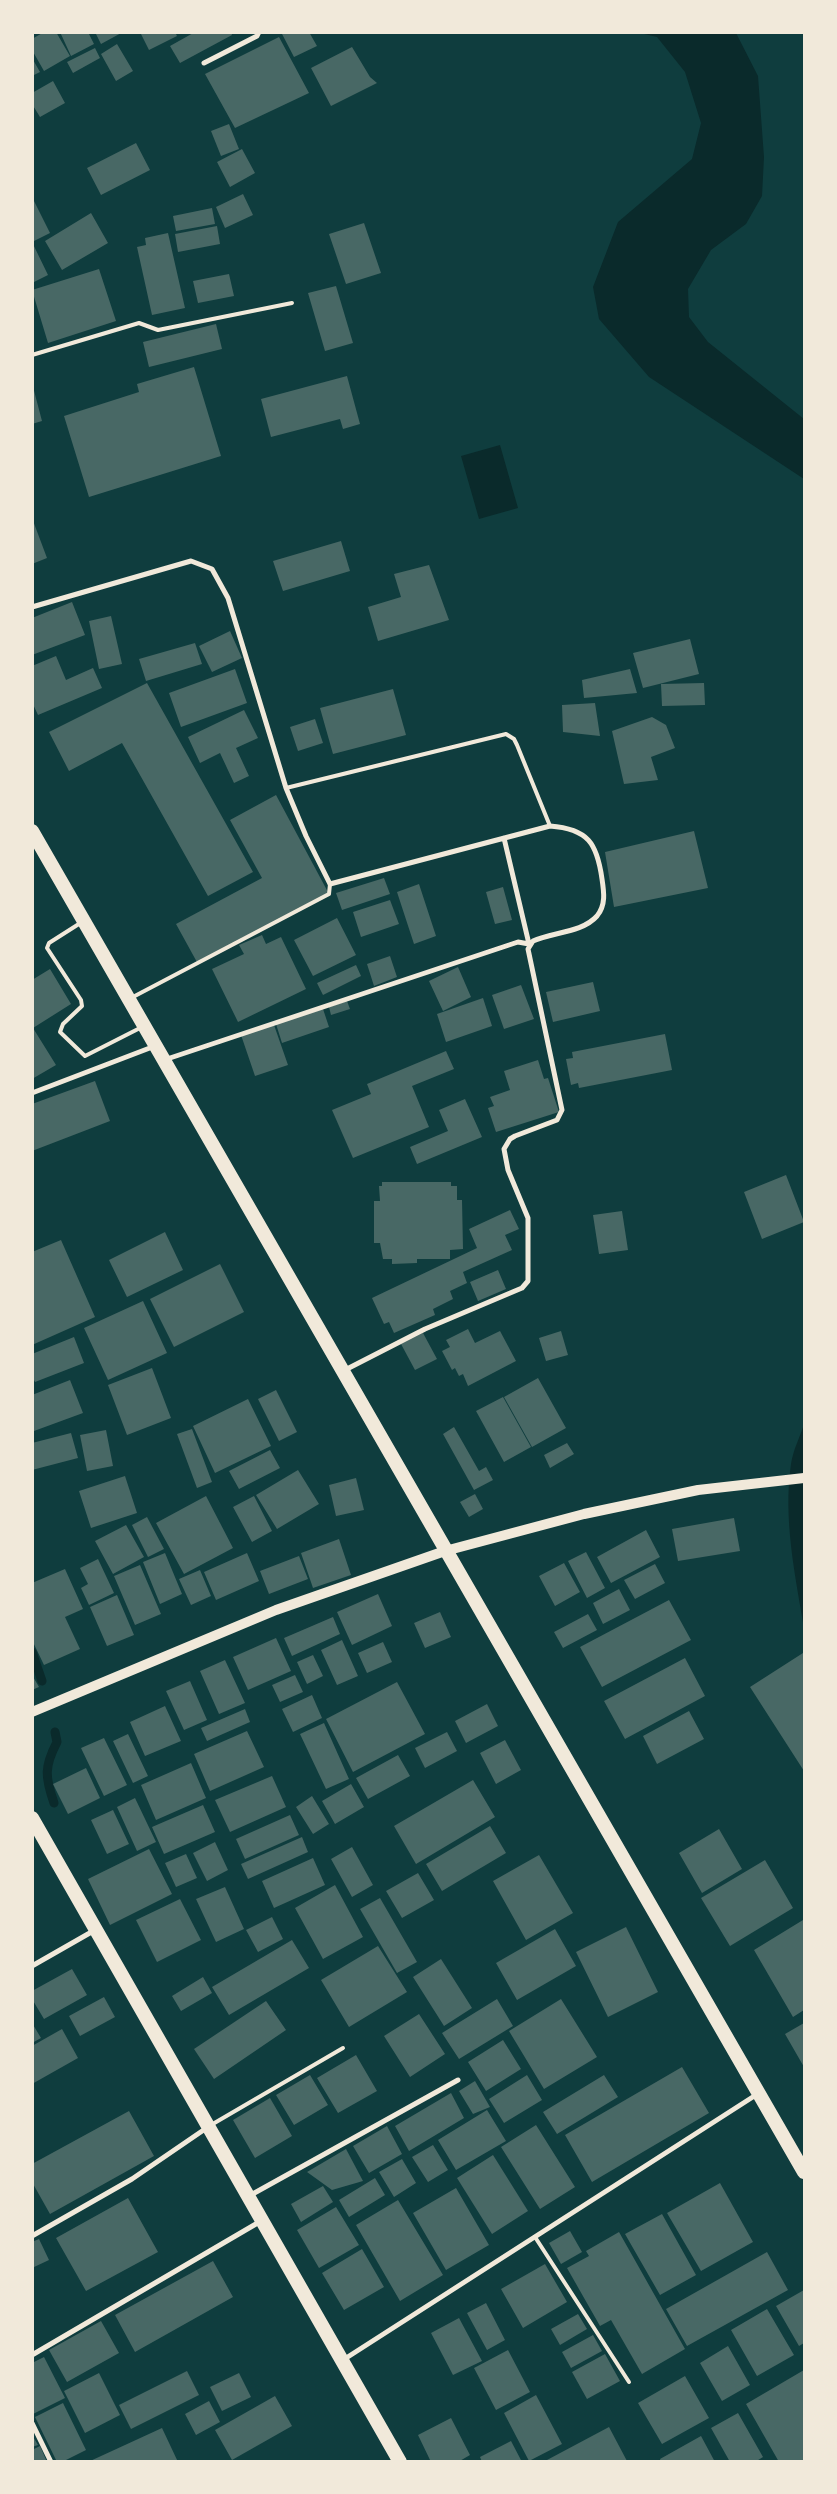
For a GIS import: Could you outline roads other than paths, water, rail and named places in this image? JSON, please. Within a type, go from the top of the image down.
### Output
[{"type":"highway","points":[[32,832],[445,1551],[803,2166]]},
{"type":"highway","points":[[32,1818],[400,2462]]},
{"type":"main road","points":[[32,1712],[276,1610],[445,1551],[584,1514],[698,1490],[804,1478]]},
{"type":"street","points":[[204,63],[259,32]]},
{"type":"street","points":[[32,607],[191,561],[212,569],[228,598],[286,788],[306,836],[330,884],[550,826],[567,827],[582,834],[599,856],[605,895],[597,916],[589,923],[538,938],[529,944],[518,942],[164,1060]]},
{"type":"street","points":[[342,1372],[425,1329],[522,1288],[528,1281],[528,1218],[508,1170],[504,1149],[506,1144],[515,1136],[558,1120],[562,1110],[548,1036],[529,955],[529,944],[504,838]]},
{"type":"street","points":[[32,1092],[156,1046]]},
{"type":"street","points":[[32,1966],[96,1929]]},
{"type":"street","points":[[249,2197],[458,2080]]},
{"type":"street","points":[[343,2361],[759,2093]]},
{"type":"street","points":[[32,2236],[132,2179],[209,2126]]},
{"type":"street","points":[[32,2355],[263,2220]]},
{"type":"street","points":[[32,2423],[51,2462]]},
{"type":"lane","points":[[32,355],[139,322],[158,330],[292,303]]},
{"type":"lane","points":[[286,788],[506,734],[514,739],[517,745],[550,826]]},
{"type":"lane","points":[[129,999],[329,894],[330,884]]},
{"type":"lane","points":[[84,921],[49,943],[47,948],[81,1000],[82,1006],[63,1024],[60,1032],[85,1056],[144,1026]]},
{"type":"lane","points":[[209,2126],[343,2048]]},
{"type":"lane","points":[[535,2236],[629,2382]]},
{"type":"water","points":[[640,33],[736,33],[758,76],[764,157],[762,196],[746,224],[711,250],[688,289],[689,317],[708,342],[804,419],[804,479],[649,377],[599,319],[593,287],[618,222],[692,159],[701,123],[685,72],[657,37]]},
{"type":"water","points":[[500,445],[518,508],[479,519],[461,456]]},
{"type":"water","points":[[804,1424],[804,1628],[791,1546],[788,1505],[792,1459]]},
{"type":"waterway","points":[[32,1652],[42,1681]]},
{"type":"waterway","points":[[54,1803],[47,1772],[50,1758],[57,1742],[55,1732]]}]
